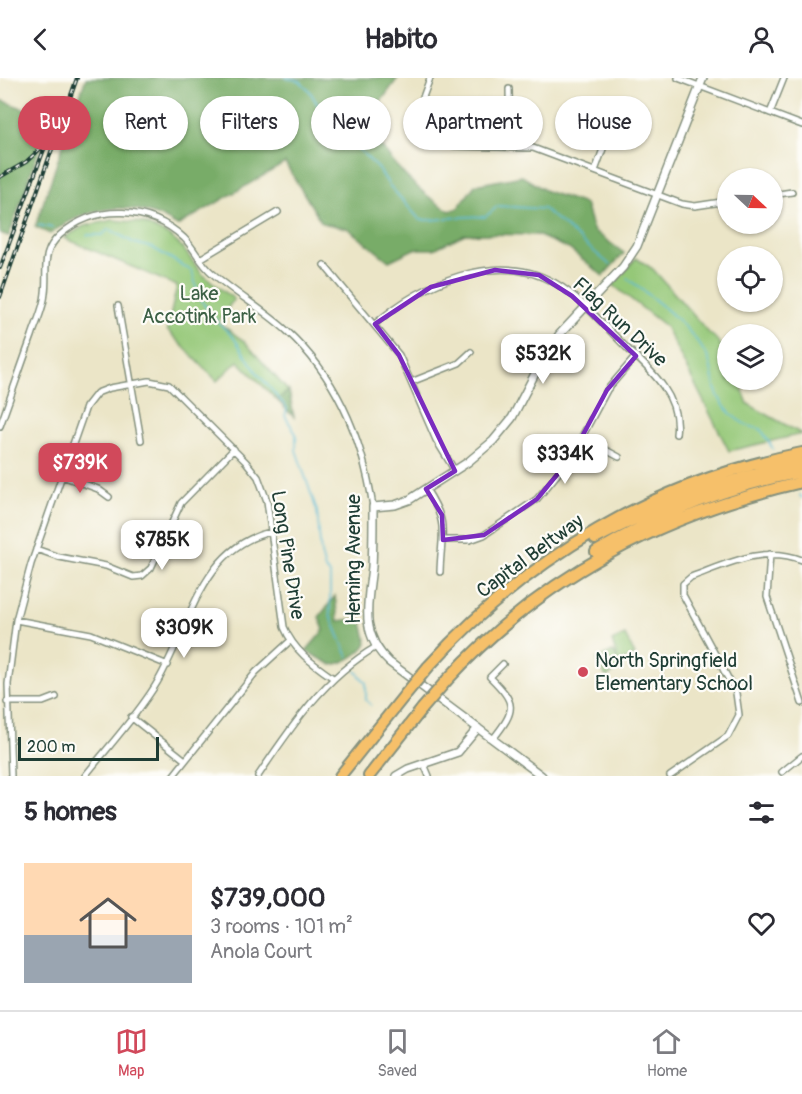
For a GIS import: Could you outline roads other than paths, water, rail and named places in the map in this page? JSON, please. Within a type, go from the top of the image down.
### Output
[{"type":"highway","name":"Capital Beltway","points":[[340,776],[429,666],[477,617],[524,579],[599,528],[661,496],[725,473],[802,453]]},
{"type":"highway","points":[[524,579],[582,545],[673,501],[728,481],[802,463]]},
{"type":"highway","points":[[518,613],[588,556],[638,528],[706,498],[802,472]]},
{"type":"highway","name":"Capital Beltway","points":[[369,776],[447,680],[518,613],[568,576],[643,535],[718,504],[802,482]]},
{"type":"street","points":[[425,96],[430,78]]},
{"type":"street","points":[[678,78],[802,125]]},
{"type":"street","points":[[373,507],[401,503],[426,489],[483,451],[504,429],[549,349],[632,254],[658,195],[703,78]]},
{"type":"street","points":[[770,113],[784,78]]},
{"type":"street","points":[[509,89],[509,96]]},
{"type":"street","points":[[540,150],[689,206],[717,202]]},
{"type":"street","points":[[595,171],[603,150]]},
{"type":"street","points":[[783,193],[792,192]]},
{"type":"street","name":"Heming Avenue","points":[[0,426],[44,301],[45,260],[59,236],[71,226],[94,216],[117,212],[139,213],[177,232],[212,273],[288,332],[326,375],[345,407],[358,438],[373,507],[373,552],[366,614],[376,648],[389,662],[542,776]]},
{"type":"street","points":[[200,259],[278,212]]},
{"type":"street","points":[[324,265],[399,355],[436,440],[455,471]]},
{"type":"street","name":"Flag Run Drive","points":[[375,324],[400,303],[431,286],[495,270],[517,270],[548,279],[584,307],[636,356],[666,389],[677,420],[676,434]]},
{"type":"street","points":[[117,306],[141,440]]},
{"type":"street","points":[[411,382],[459,363],[471,352]]},
{"type":"street","points":[[442,540],[478,538],[516,515],[553,481],[583,438],[607,390],[636,356]]},
{"type":"street","name":"Long Pine Drive","points":[[11,776],[7,702],[15,620],[36,549],[91,399],[104,389],[153,381],[173,387],[252,469],[263,486],[282,620],[290,641],[305,657],[333,678]]},
{"type":"street","points":[[583,438],[619,457]]},
{"type":"street","points":[[36,549],[59,557],[106,566],[133,577],[146,574],[151,568],[181,503],[234,449]]},
{"type":"street","points":[[62,476],[98,489],[109,497]]},
{"type":"street","points":[[426,489],[442,515],[440,572]]},
{"type":"street","points":[[85,776],[168,665],[200,593],[219,561],[242,542],[271,532]]},
{"type":"street","points":[[671,776],[728,736],[740,715],[736,693],[683,595],[683,584],[691,577],[739,560],[770,554],[802,560]]},
{"type":"street","points":[[770,554],[767,597],[802,703]]},
{"type":"street","points":[[15,620],[91,634],[168,665]]},
{"type":"street","points":[[173,776],[256,672],[290,641]]},
{"type":"street","points":[[258,776],[288,731],[333,678],[376,648]]},
{"type":"street","points":[[493,739],[508,721],[512,709],[509,696],[490,676],[503,664]]},
{"type":"street","points":[[7,702],[43,702],[56,697]]},
{"type":"street","points":[[131,717],[185,760]]},
{"type":"street","points":[[396,776],[458,752],[478,728]]},
{"type":"street","points":[[782,772],[802,756]]},
{"type":"street","points":[[424,764],[429,776]]},
{"type":"waterway","points":[[286,78],[300,81],[309,90],[325,117],[378,168],[389,185],[420,220],[485,217],[498,206],[544,209],[610,265]]},
{"type":"waterway","points":[[38,225],[53,228]]},
{"type":"waterway","points":[[87,235],[102,235],[109,229],[134,243],[153,248],[192,271],[198,294],[209,313],[234,338],[258,374],[287,408],[285,416],[296,434],[296,450],[317,511],[321,554],[325,569],[330,574],[330,615],[348,657]]},
{"type":"waterway","points":[[627,278],[671,313],[691,333],[709,360],[715,388],[722,403],[739,420],[761,429],[773,449]]},
{"type":"waterway","points":[[356,671],[366,683],[366,700],[371,705]]},
{"type":"railway","points":[[0,297],[77,78]]},
{"type":"railway","points":[[0,177],[26,162],[39,150]]},
{"type":"railway","points":[[0,268],[44,150]]},
{"type":"place","name":"North Springfield Elementary School","points":[[583,672]]},
{"type":"park label","name":"Lake Accotink Park","points":[[199,304]]}]
